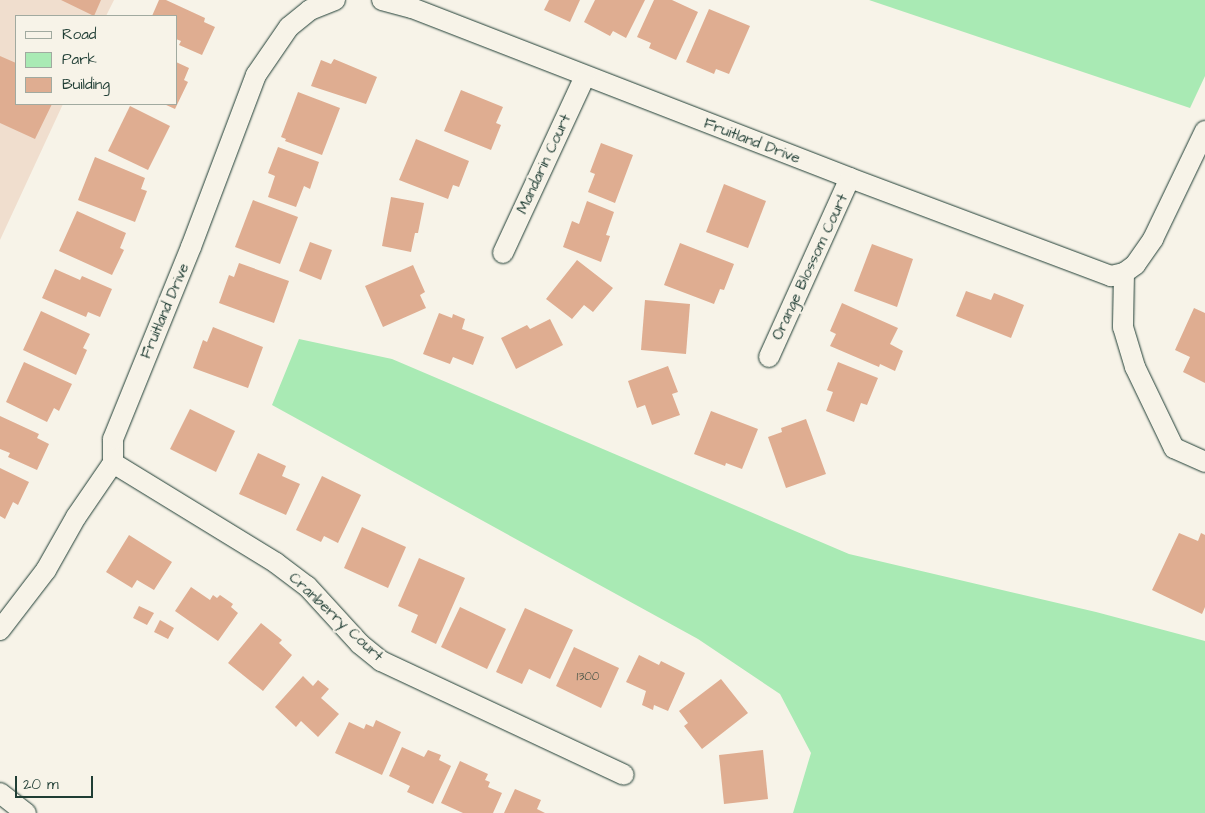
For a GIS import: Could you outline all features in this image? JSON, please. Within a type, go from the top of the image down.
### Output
[{"type":"street","name":"Fruitland Drive","points":[[113,463],[113,439],[191,247],[256,75],[288,27],[310,10],[335,0]]},
{"type":"street","name":"Fruitland Drive","points":[[382,0],[412,8],[1101,274],[1111,276],[1124,273]]},
{"type":"street","name":"Mandarin Court","points":[[503,253],[585,76]]},
{"type":"street","points":[[1205,131],[1153,239],[1135,264],[1124,273],[1123,327],[1135,367],[1174,448],[1205,462]]},
{"type":"street","name":"Orange Blossom Court","points":[[769,357],[850,178]]},
{"type":"street","points":[[0,630],[46,570],[76,517],[113,463]]},
{"type":"street","name":"Cranberry Court","points":[[113,463],[276,563],[300,580],[330,609],[360,644],[381,661],[624,775]]},
{"type":"street","points":[[0,793],[26,813]]},
{"type":"shaded area","points":[[0,0],[114,0],[106,15],[15,15],[15,105],[63,105],[0,240]]},
{"type":"green space","points":[[869,0],[1205,0],[1205,76],[1190,108]]},
{"type":"green space","points":[[299,339],[392,359],[849,554],[1096,612],[1205,641],[1205,813],[793,813],[811,753],[780,694],[698,639],[272,405]]},
{"type":"building","points":[[61,0],[101,0],[94,15]]},
{"type":"building","points":[[159,0],[166,0],[205,18],[204,22],[215,27],[202,55],[179,45],[181,41],[178,40],[178,15],[152,15]]},
{"type":"building","points":[[549,0],[580,0],[570,22],[544,10]]},
{"type":"building","points":[[595,0],[645,0],[626,38],[613,31],[610,36],[584,22]]},
{"type":"building","points":[[654,0],[672,0],[698,12],[676,60],[649,48],[651,43],[637,37]]},
{"type":"building","points":[[709,9],[750,26],[729,74],[716,69],[714,74],[686,62]]},
{"type":"building","points":[[0,56],[15,63],[15,105],[52,105],[35,139],[0,123]]},
{"type":"building","points":[[334,59],[377,77],[366,104],[311,86],[321,60],[331,64]]},
{"type":"building","points":[[178,63],[189,68],[184,80],[188,82],[178,103]]},
{"type":"building","points":[[461,90],[503,107],[496,123],[501,125],[491,150],[444,131]]},
{"type":"building","points":[[298,92],[340,108],[322,155],[285,141],[286,139],[281,137]]},
{"type":"building","points":[[166,105],[177,105],[175,109]]},
{"type":"building","points":[[130,106],[170,126],[148,170],[108,151]]},
{"type":"building","points":[[416,139],[469,161],[459,187],[453,185],[448,199],[399,180]]},
{"type":"building","points":[[601,143],[633,155],[615,203],[588,192],[595,174],[590,172]]},
{"type":"building","points":[[278,147],[319,162],[310,189],[304,186],[296,207],[268,197],[275,176],[268,173]]},
{"type":"building","points":[[95,157],[145,178],[141,189],[147,191],[135,222],[78,200]]},
{"type":"building","points":[[724,184],[766,201],[748,248],[706,232]]},
{"type":"building","points":[[391,197],[424,203],[418,233],[415,233],[411,252],[382,246]]},
{"type":"building","points":[[253,200],[298,217],[280,264],[235,247]]},
{"type":"building","points":[[587,201],[614,212],[606,235],[610,236],[601,262],[563,247],[572,221],[579,224]]},
{"type":"building","points":[[77,211],[126,233],[120,248],[124,250],[112,275],[59,251]]},
{"type":"building","points":[[310,242],[332,250],[321,280],[299,271]]},
{"type":"building","points":[[680,243],[734,264],[724,290],[720,289],[714,304],[664,285]]},
{"type":"building","points":[[872,244],[913,259],[897,307],[854,291]]},
{"type":"building","points":[[577,260],[613,288],[593,312],[584,305],[572,319],[546,299]]},
{"type":"building","points":[[239,263],[289,281],[274,323],[219,303],[229,275],[234,277]]},
{"type":"building","points":[[413,265],[425,292],[420,295],[426,308],[383,327],[365,286]]},
{"type":"building","points":[[55,269],[80,280],[82,276],[112,289],[100,317],[88,312],[86,317],[42,298]]},
{"type":"building","points":[[966,291],[991,300],[994,293],[1024,305],[1011,338],[956,316]]},
{"type":"building","points":[[645,300],[690,304],[686,354],[641,350]]},
{"type":"building","points":[[842,303],[898,328],[890,344],[903,351],[895,371],[880,364],[879,367],[830,346],[836,334],[830,331]]},
{"type":"building","points":[[1194,308],[1205,313],[1205,383],[1183,372],[1190,357],[1175,350]]},
{"type":"building","points":[[41,311],[90,334],[83,348],[87,350],[76,375],[23,350]]},
{"type":"building","points":[[439,313],[452,318],[453,314],[465,319],[462,329],[484,337],[473,365],[453,357],[450,364],[423,354]]},
{"type":"building","points":[[550,319],[563,345],[516,369],[501,338],[527,325],[530,329]]},
{"type":"building","points":[[213,327],[263,347],[248,388],[193,368],[203,340],[207,342]]},
{"type":"building","points":[[24,362],[72,384],[59,411],[54,408],[47,422],[6,402]]},
{"type":"building","points":[[838,362],[878,378],[867,405],[861,403],[854,422],[826,411],[833,392],[827,390]]},
{"type":"building","points":[[668,366],[678,392],[672,394],[680,415],[652,425],[645,405],[637,408],[628,381]]},
{"type":"building","points":[[190,409],[235,431],[216,472],[170,449]]},
{"type":"building","points":[[711,411],[758,429],[742,469],[726,463],[725,466],[694,454]]},
{"type":"building","points":[[0,416],[39,434],[37,438],[49,444],[37,470],[8,457],[10,453],[0,449]]},
{"type":"building","points":[[806,419],[826,474],[786,488],[768,437],[782,432],[781,428]]},
{"type":"building","points":[[258,453],[286,466],[282,476],[300,484],[286,515],[239,494]]},
{"type":"building","points":[[0,468],[29,482],[18,505],[13,502],[5,519],[0,516]]},
{"type":"building","points":[[322,476],[361,495],[338,543],[324,536],[321,542],[296,530]]},
{"type":"building","points":[[362,527],[406,547],[388,588],[344,568]]},
{"type":"building","points":[[1179,533],[1198,541],[1201,533],[1205,535],[1205,607],[1202,614],[1152,590]]},
{"type":"building","points":[[129,535],[172,562],[154,590],[137,580],[132,588],[106,572]]},
{"type":"building","points":[[419,558],[465,578],[436,644],[411,632],[418,615],[398,606]]},
{"type":"building","points":[[191,587],[210,600],[213,595],[217,598],[220,595],[233,604],[231,607],[238,613],[218,641],[175,611]]},
{"type":"building","points":[[139,606],[154,613],[147,625],[133,618]]},
{"type":"building","points":[[460,607],[506,629],[487,669],[441,647]]},
{"type":"building","points":[[525,608],[573,630],[550,679],[529,669],[522,684],[496,672]]},
{"type":"building","points":[[160,620],[174,628],[168,639],[154,632]]},
{"type":"building","points":[[261,623],[282,640],[279,643],[292,655],[263,691],[228,663]]},
{"type":"building","points":[[574,647],[619,668],[601,708],[556,686]]},
{"type":"building","points":[[639,655],[659,665],[661,661],[685,673],[668,711],[654,705],[653,710],[642,705],[646,691],[626,682]]},
{"type":"building","points":[[303,676],[313,686],[318,680],[329,689],[321,698],[339,714],[318,737],[301,721],[296,727],[275,707]]},
{"type":"building","points":[[721,679],[748,713],[702,749],[684,726],[688,723],[679,711]]},
{"type":"building","points":[[376,720],[401,732],[382,775],[335,753],[349,722],[364,729],[366,724],[373,727]]},
{"type":"building","points":[[402,747],[424,757],[428,750],[441,755],[439,760],[451,766],[433,804],[407,792],[410,786],[389,776]]},
{"type":"building","points":[[763,750],[768,799],[724,804],[719,755]]},
{"type":"building","points":[[460,761],[488,774],[485,780],[490,782],[488,787],[502,793],[493,813],[463,813],[441,803]]},
{"type":"building","points":[[515,789],[541,800],[537,809],[545,813],[504,813]]}]
